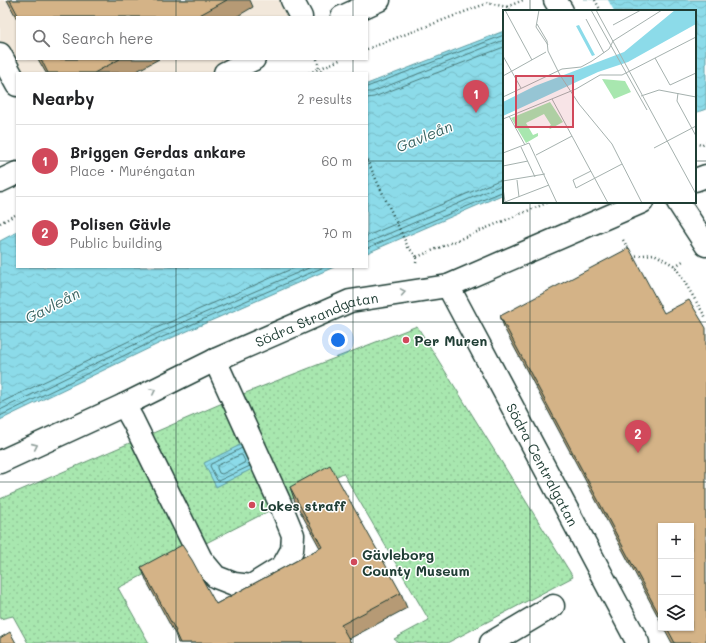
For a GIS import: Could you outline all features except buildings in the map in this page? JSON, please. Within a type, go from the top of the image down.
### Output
[{"type":"street","points":[[292,0],[300,16]]},
{"type":"street","points":[[344,16],[379,0]]},
{"type":"street","points":[[0,54],[16,83]]},
{"type":"street","points":[[227,72],[252,60]]},
{"type":"street","points":[[0,181],[16,173]]},
{"type":"street","points":[[696,180],[706,176]]},
{"type":"street","name":"Södra Strandgatan","points":[[0,462],[124,405],[215,360],[350,301],[448,286],[640,203]]},
{"type":"street","points":[[679,203],[706,245]]},
{"type":"street","name":"Södra Centralgatan","points":[[448,286],[638,643]]},
{"type":"street","points":[[124,405],[201,559],[216,577],[234,584],[251,586],[283,566],[292,550],[293,535],[215,360]]},
{"type":"street","points":[[491,643],[553,606]]},
{"type":"path","points":[[507,8],[523,0]]},
{"type":"path","points":[[595,0],[600,10]]},
{"type":"path","points":[[368,50],[487,1],[510,10]]},
{"type":"path","points":[[317,60],[319,68],[322,72]]},
{"type":"path","points":[[311,72],[339,60]]},
{"type":"path","points":[[696,143],[701,144],[706,142]]},
{"type":"path","points":[[368,162],[408,247],[417,257],[547,203]]},
{"type":"path","points":[[0,223],[16,215]]},
{"type":"path","points":[[610,216],[632,256],[654,254],[675,266],[706,318]]},
{"type":"shaded area","points":[[0,0],[292,0],[300,16],[16,16],[16,60],[252,60],[227,72],[16,72],[0,54]]},
{"type":"green space","points":[[417,326],[573,577],[447,643],[399,643],[394,639],[429,620],[343,473],[118,588],[149,643],[28,643],[13,616],[0,619],[0,499],[248,392]]},
{"type":"water","points":[[584,0],[706,0],[706,109],[696,113],[696,10],[558,10]]},
{"type":"water","name":"Gavleån","points":[[503,31],[503,194],[368,253],[368,84]]},
{"type":"water","name":"Gavleån","points":[[16,233],[16,268],[332,268],[160,343],[0,420],[0,241]]},
{"type":"water","points":[[246,442],[258,466],[216,487],[204,463]]},
{"type":"pier","points":[[578,0],[608,0],[613,10],[554,10]]},
{"type":"place","name":"Briggen Gerdas ankare","points":[[476,113]]},
{"type":"place","name":"Per Muren","points":[[406,340]]},
{"type":"place","name":"Polisen Gävle","points":[[638,453]]},
{"type":"place","name":"Lokes straff","points":[[252,505]]},
{"type":"place","name":"Gävleborg County Museum","points":[[354,562]]}]
